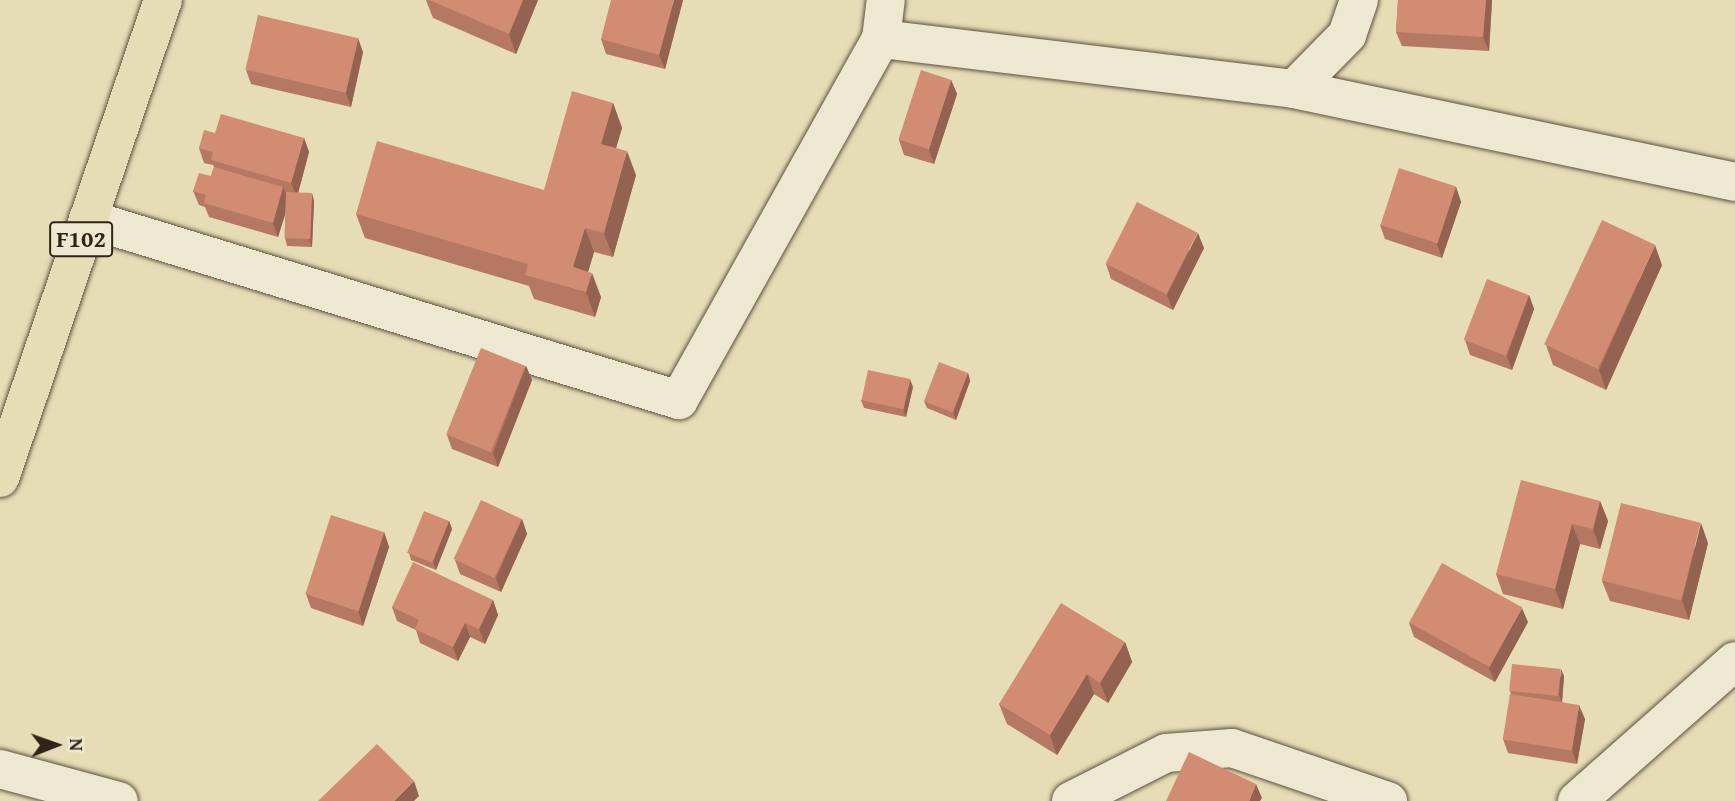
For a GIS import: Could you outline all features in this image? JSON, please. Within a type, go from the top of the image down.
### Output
[{"type":"main road","name":"F102","points":[[0,478],[163,0]]},
{"type":"street","points":[[88,219],[679,400],[881,39],[886,0]]},
{"type":"street","points":[[1294,89],[1347,35],[1359,0]]},
{"type":"street","points":[[881,39],[1294,89],[1735,182]]},
{"type":"street","points":[[1577,801],[1735,661]]},
{"type":"street","points":[[1072,801],[1166,752],[1232,748],[1388,801]]},
{"type":"street","points":[[0,769],[119,801]]},
{"type":"building","points":[[429,0],[523,0],[509,34]]},
{"type":"building","points":[[611,0],[674,0],[659,55],[601,39]]},
{"type":"building","points":[[1398,0],[1486,0],[1483,37],[1396,32]]},
{"type":"building","points":[[258,15],[358,38],[346,93],[245,70]]},
{"type":"building","points":[[921,70],[951,80],[929,149],[898,139]]},
{"type":"building","points":[[572,91],[613,103],[601,144],[627,151],[604,233],[585,228],[573,267],[592,273],[586,292],[525,275],[528,264],[356,214],[377,141],[544,190]]},
{"type":"building","points":[[221,114],[304,138],[291,183],[211,160],[213,152],[199,148],[204,130],[215,133]]},
{"type":"building","points":[[214,167],[283,187],[273,223],[204,203],[206,195],[193,191],[199,173],[211,176]]},
{"type":"building","points":[[1399,168],[1456,187],[1438,244],[1380,225]]},
{"type":"building","points":[[286,192],[312,193],[310,239],[284,238]]},
{"type":"building","points":[[1137,202],[1198,233],[1166,294],[1106,263]]},
{"type":"building","points":[[1602,220],[1655,245],[1598,369],[1544,344]]},
{"type":"building","points":[[1487,279],[1529,295],[1506,356],[1464,340]]},
{"type":"building","points":[[481,348],[526,366],[491,452],[446,434]]},
{"type":"building","points":[[939,362],[968,373],[953,412],[924,401]]},
{"type":"building","points":[[868,370],[910,379],[904,409],[862,400]]},
{"type":"building","points":[[1521,480],[1600,501],[1593,529],[1572,524],[1555,589],[1496,574]]},
{"type":"building","points":[[481,500],[522,519],[494,578],[454,559]]},
{"type":"building","points":[[1621,503],[1701,523],[1681,600],[1602,581]]},
{"type":"building","points":[[424,511],[449,521],[432,563],[407,553]]},
{"type":"building","points":[[331,515],[384,532],[359,611],[305,594]]},
{"type":"building","points":[[413,562],[493,600],[479,629],[465,623],[453,647],[415,629],[419,620],[392,607]]},
{"type":"building","points":[[1442,563],[1522,608],[1489,667],[1409,622]]},
{"type":"building","points":[[1061,603],[1125,642],[1100,683],[1087,674],[1050,735],[999,704]]},
{"type":"building","points":[[1512,664],[1561,669],[1558,696],[1509,691]]},
{"type":"building","points":[[1510,694],[1579,705],[1572,750],[1503,739]]},
{"type":"building","points":[[377,744],[414,781],[394,801],[318,801]]},
{"type":"building","points":[[1189,752],[1256,784],[1249,801],[1166,801]]}]
